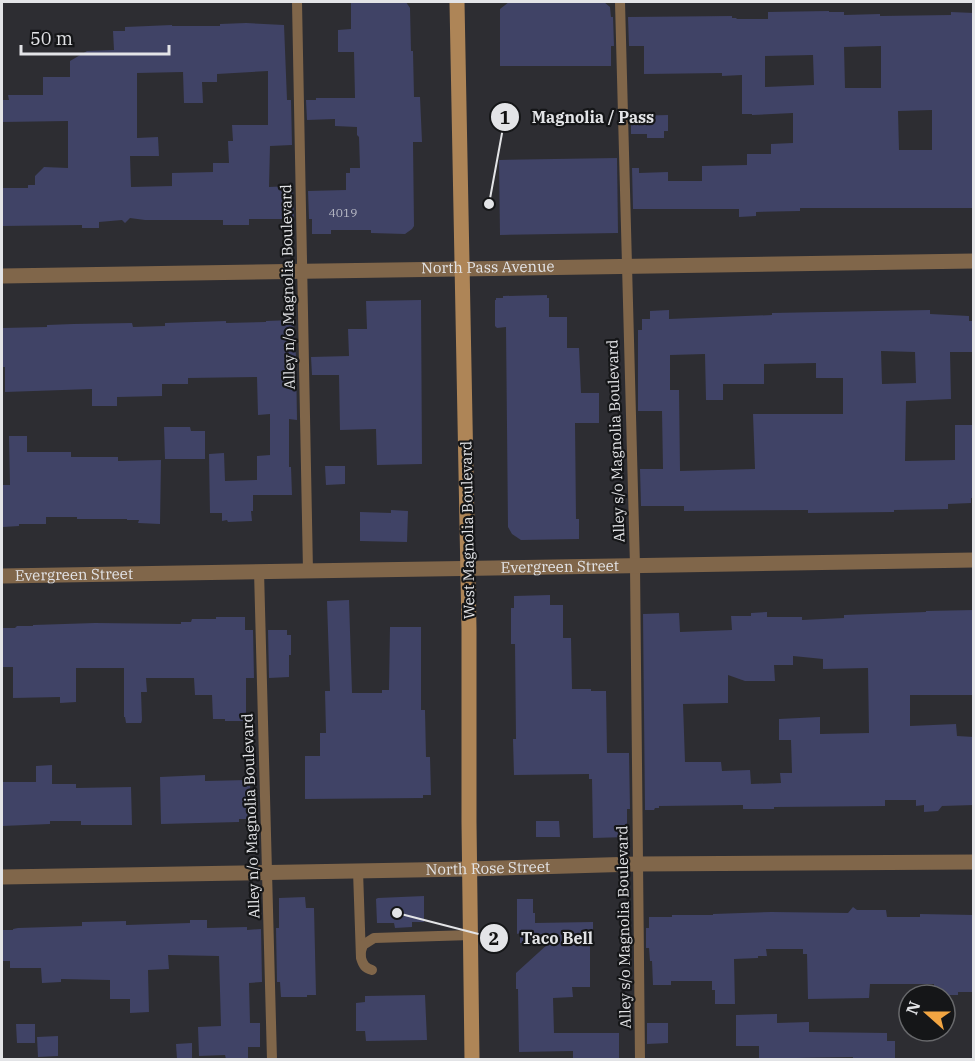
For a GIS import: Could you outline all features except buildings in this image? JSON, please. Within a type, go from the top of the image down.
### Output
[{"type":"main road","name":"West Magnolia Boulevard","points":[[457,2],[469,629],[472,1059]]},
{"type":"street","name":"North Pass Avenue","points":[[2,276],[220,270],[974,261]]},
{"type":"street","name":"Evergreen Street","points":[[2,576],[974,561]]},
{"type":"street","name":"North Rose Street","points":[[2,877],[638,864],[974,862]]},
{"type":"lane","name":"Alley n/o Magnolia Boulevard","points":[[297,2],[308,571]]},
{"type":"lane","name":"Alley s/o Magnolia Boulevard","points":[[620,2],[635,566],[640,1059]]},
{"type":"lane","name":"Alley n/o Magnolia Boulevard","points":[[259,571],[272,1059]]},
{"type":"lane","points":[[358,871],[360,958],[362,965],[372,970]]},
{"type":"lane","points":[[361,951],[363,945],[374,938],[471,935]]},
{"type":"place","name":"Magnolia / Pass","points":[[489,204]]},
{"type":"place","name":"Taco Bell","points":[[397,913]]}]
